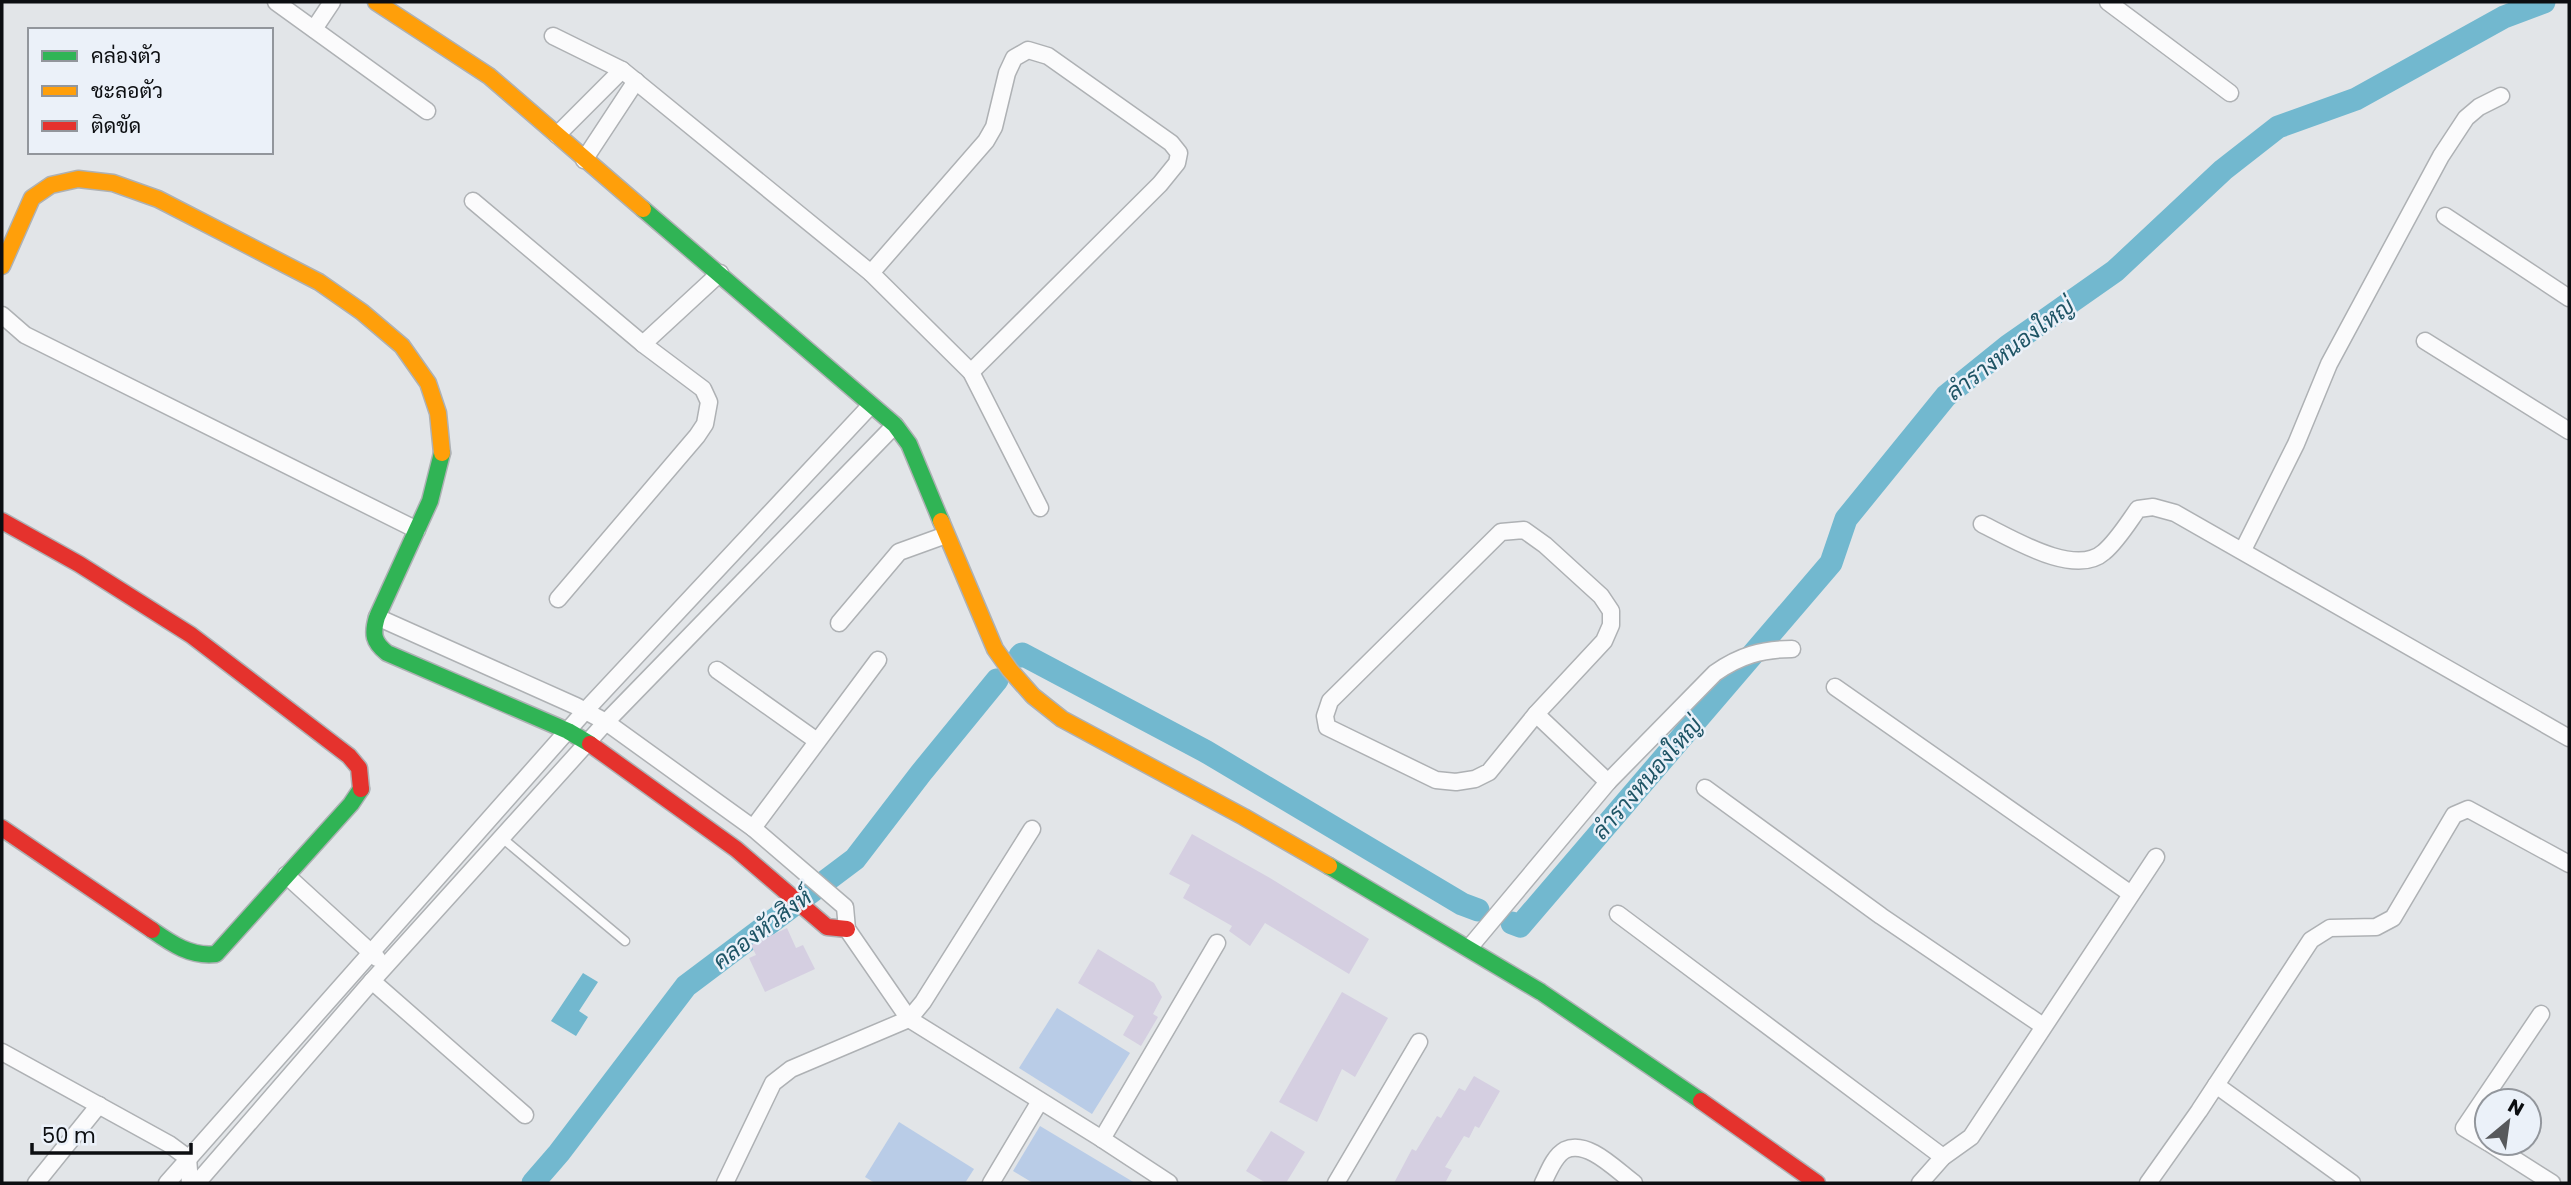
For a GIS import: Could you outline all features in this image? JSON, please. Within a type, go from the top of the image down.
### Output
[{"type":"street","points":[[276,2],[427,111]]},
{"type":"street","points":[[314,29],[332,2]]},
{"type":"street","points":[[376,2],[489,76],[895,425],[909,444],[995,649],[1010,673],[1035,700],[1062,719],[1244,817],[1541,992],[1817,1183]]},
{"type":"street","points":[[2108,2],[2230,93]]},
{"type":"street","points":[[553,36],[622,70],[871,273],[971,372],[1040,508]]},
{"type":"street","points":[[871,273],[986,141],[994,127],[1007,73],[1014,58],[1028,51],[1048,56],[1171,143],[1179,153],[1177,163],[1160,184],[971,372]]},
{"type":"street","points":[[557,135],[622,70]]},
{"type":"street","points":[[584,160],[636,81]]},
{"type":"street","points":[[2243,550],[2296,444],[2329,364],[2441,156],[2466,118],[2479,107],[2501,96]]},
{"type":"street","points":[[2,266],[32,198],[51,185],[78,179],[113,183],[158,199],[319,282],[362,312],[402,346],[428,383],[439,413],[443,448],[430,501],[377,617],[372,632],[376,645],[387,653],[568,730],[588,742],[736,849],[827,927],[847,929]]},
{"type":"street","points":[[473,201],[643,344],[703,389],[709,402],[705,424],[697,436],[558,598]]},
{"type":"street","points":[[2445,216],[2569,298]]},
{"type":"street","points":[[643,344],[720,273]]},
{"type":"street","points":[[2,315],[25,335],[417,530]]},
{"type":"street","points":[[2425,341],[2569,431]]},
{"type":"street","points":[[167,1183],[585,711],[871,405]]},
{"type":"street","points":[[197,1183],[372,981],[606,722],[895,425]]},
{"type":"street","points":[[1982,524],[2049,556],[2078,562],[2103,554],[2138,509],[2153,507],[2175,513],[2569,738]]},
{"type":"street","points":[[2,522],[79,564],[191,635],[316,729],[359,768],[362,787],[351,804],[216,954],[201,956],[176,946],[2,828]]},
{"type":"street","points":[[1524,530],[1545,545],[1601,596],[1611,611],[1611,625],[1604,641],[1536,714],[1489,772],[1475,779],[1455,782],[1436,780],[1342,735],[1327,727],[1325,716],[1330,701],[1501,532],[1524,530]]},
{"type":"street","points":[[839,623],[899,552],[946,535]]},
{"type":"street","points":[[377,617],[606,722],[753,828],[845,907],[847,929],[909,1019],[1168,1183]]},
{"type":"street","points":[[1469,948],[1608,782],[1715,673],[1733,660],[1744,656],[1773,649],[1791,649]]},
{"type":"street","points":[[753,828],[877,660]]},
{"type":"street","points":[[717,670],[817,741]]},
{"type":"street","points":[[1835,687],[2131,894]]},
{"type":"street","points":[[1536,714],[1608,782]]},
{"type":"street","points":[[1704,788],[1881,916],[2043,1026]]},
{"type":"street","points":[[2148,1183],[2311,940],[2330,928],[2376,927],[2393,918],[2454,815],[2468,809],[2569,864]]},
{"type":"street","points":[[726,1183],[773,1083],[791,1069],[909,1019],[923,1002],[1032,829]]},
{"type":"street","points":[[1920,1183],[1943,1157],[1971,1137],[2156,857]]},
{"type":"street","points":[[286,875],[385,967]]},
{"type":"street","points":[[1618,914],[1943,1157]]},
{"type":"street","points":[[1102,1139],[1217,943]]},
{"type":"street","points":[[372,981],[525,1115]]},
{"type":"street","points":[[2492,1087],[2541,1014]]},
{"type":"street","points":[[1336,1183],[1419,1042]]},
{"type":"street","points":[[2,1052],[188,1158]]},
{"type":"street","points":[[2216,1085],[2352,1183]]},
{"type":"street","points":[[990,1183],[1040,1101]]},
{"type":"street","points":[[36,1183],[99,1105]]},
{"type":"street","points":[[2473,1115],[2464,1128],[2473,1133]]},
{"type":"street","points":[[1543,1183],[1552,1164],[1563,1151],[1579,1148],[1596,1155],[1634,1183]]},
{"type":"street","points":[[2511,1157],[2552,1183]]},
{"type":"street","points":[[188,1158],[190,1183]]},
{"type":"lane","points":[[502,838],[625,941]]},
{"type":"shaded area","points":[[583,973],[598,982],[579,1011],[588,1017],[576,1036],[551,1021]]},
{"type":"shaded area","points":[[1057,1008],[1130,1053],[1092,1114],[1019,1068]]},
{"type":"shaded area","points":[[899,1122],[974,1169],[965,1183],[875,1183],[865,1177]]},
{"type":"shaded area","points":[[1040,1126],[1135,1183],[1033,1183],[1013,1171]]},
{"type":"building","points":[[1192,834],[1369,939],[1349,974],[1265,923],[1250,946],[1229,931],[1232,926],[1183,898],[1190,885],[1169,874]]},
{"type":"building","points":[[787,928],[796,948],[803,945],[815,969],[765,992],[749,958],[756,955],[751,945]]},
{"type":"building","points":[[1098,949],[1154,983],[1162,997],[1153,1014],[1158,1017],[1141,1046],[1123,1035],[1134,1016],[1078,983]]},
{"type":"building","points":[[1342,992],[1388,1018],[1355,1077],[1342,1069],[1317,1122],[1279,1102]]},
{"type":"building","points":[[1474,1076],[1500,1091],[1479,1128],[1475,1126],[1469,1138],[1464,1136],[1445,1167],[1452,1170],[1445,1183],[1394,1183],[1412,1149],[1416,1151],[1437,1116],[1441,1118],[1459,1088],[1465,1091]]},
{"type":"building","points":[[1271,1131],[1305,1152],[1286,1183],[1266,1183],[1246,1171]]},
{"type":"waterway","name":"ลำรางหนองใหญ่","points":[[1512,923],[1520,926],[1831,563],[1846,519],[1946,396],[2008,346],[2115,271],[2223,170],[2278,127],[2356,99],[2504,17],[2544,2]]},
{"type":"waterway","name":"ลำรางหนองใหญ่","points":[[1020,656],[1022,654],[1205,751],[1462,904],[1478,910]]},
{"type":"waterway","name":"คลองหัวสิงห์","points":[[533,1183],[559,1153],[686,986],[855,859],[997,680]]},
{"type":"traffic: fast","points":[[643,209],[895,425],[909,444],[941,521]]},
{"type":"traffic: fast","points":[[442,453],[430,501],[377,617],[374,628],[376,641],[387,653],[568,731],[590,744]]},
{"type":"traffic: fast","points":[[152,930],[174,945],[198,953],[216,954],[351,804],[361,789]]},
{"type":"traffic: fast","points":[[1329,866],[1541,992],[1701,1101]]},
{"type":"traffic: slow","points":[[376,2],[489,76],[643,209]]},
{"type":"traffic: slow","points":[[2,266],[32,198],[51,185],[78,179],[113,183],[158,199],[319,282],[362,312],[402,346],[428,383],[438,413],[442,453]]},
{"type":"traffic: slow","points":[[941,521],[995,649],[1033,696],[1062,719],[1329,866]]},
{"type":"traffic: jam","points":[[2,521],[79,564],[191,635],[349,756],[359,768],[361,789]]},
{"type":"traffic: jam","points":[[590,744],[736,849],[827,927],[847,929]]},
{"type":"traffic: jam","points":[[2,828],[152,930]]},
{"type":"traffic: jam","points":[[1701,1101],[1817,1183]]}]
